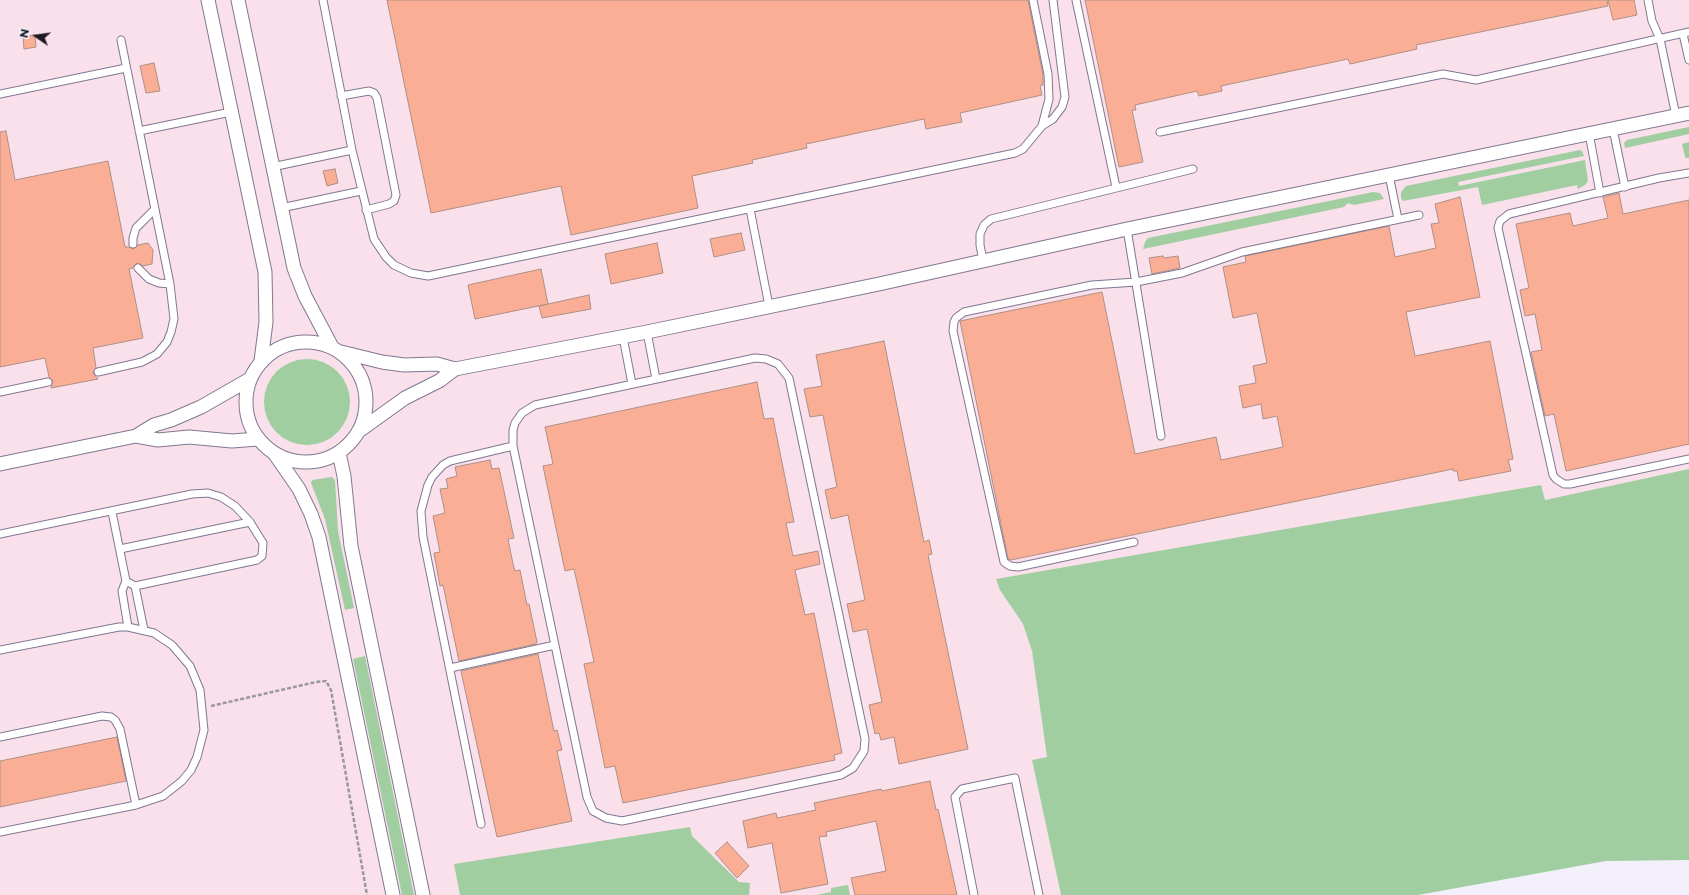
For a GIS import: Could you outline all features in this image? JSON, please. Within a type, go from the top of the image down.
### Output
[{"type":"street","points":[[208,0],[265,272],[266,322],[261,361]]},
{"type":"street","points":[[238,0],[272,167],[299,282],[336,350],[348,359],[360,374],[366,393],[365,413],[359,431],[351,442],[339,453],[317,462],[294,461],[274,453]]},
{"type":"street","points":[[359,431],[405,398],[439,381],[455,369],[623,337],[1127,229],[1689,113]]},
{"type":"street","points":[[393,895],[319,536],[311,514],[299,489],[274,453],[258,439],[249,421],[246,400],[250,379],[261,361],[276,349],[294,342],[313,342],[336,350],[387,363],[437,364],[455,369]]},
{"type":"street","points":[[0,464],[136,436],[154,425],[201,407],[250,379]]},
{"type":"street","points":[[136,436],[158,440],[189,437],[232,441],[258,439]]},
{"type":"street","points":[[339,453],[344,476],[351,546],[423,895]]},
{"type":"lane","points":[[323,0],[352,150],[374,239],[386,257],[401,269],[411,273],[428,276],[1015,153],[1023,149],[1042,126],[1053,119],[1062,107],[1065,97],[1053,0]]},
{"type":"lane","points":[[1033,0],[1049,87],[1049,102],[1042,126]]},
{"type":"lane","points":[[1076,0],[1116,187]]},
{"type":"lane","points":[[1648,0],[1652,21],[1660,39],[1676,116]]},
{"type":"lane","points":[[1160,132],[1443,74],[1476,80],[1686,33],[1689,60]]},
{"type":"lane","points":[[98,372],[142,362],[154,356],[162,348],[171,332],[174,319],[170,284],[121,40]]},
{"type":"lane","points":[[0,94],[126,68]]},
{"type":"lane","points":[[341,96],[369,91],[374,93],[377,98],[396,195],[394,201],[389,204],[366,210]]},
{"type":"lane","points":[[139,131],[231,112]]},
{"type":"lane","points":[[1613,129],[1625,187]]},
{"type":"lane","points":[[1589,133],[1600,193]]},
{"type":"lane","points":[[272,167],[352,150]]},
{"type":"lane","points":[[983,261],[980,245],[980,234],[984,225],[991,218],[1193,169]]},
{"type":"lane","points":[[1689,173],[1659,178],[1509,214],[1502,218],[1499,225],[1499,232],[1553,474],[1560,482],[1570,484],[1689,459]]},
{"type":"lane","points":[[1389,175],[1398,219]]},
{"type":"lane","points":[[281,208],[361,191]]},
{"type":"lane","points":[[750,209],[769,306]]},
{"type":"lane","points":[[133,244],[136,228],[154,210]]},
{"type":"lane","points":[[1134,542],[1018,567],[1010,566],[1004,562],[953,331],[954,322],[960,314],[1092,285],[1136,282],[1186,271],[1242,252],[1419,215]]},
{"type":"lane","points":[[1127,229],[1161,436]]},
{"type":"lane","points":[[138,268],[149,279],[159,283],[170,284]]},
{"type":"lane","points":[[647,332],[656,379]]},
{"type":"lane","points":[[623,337],[632,384]]},
{"type":"lane","points":[[761,358],[778,364],[789,378],[865,739],[864,751],[853,768],[841,775],[622,821],[606,818],[593,811],[587,798],[513,446],[513,430],[518,417],[527,408],[656,379],[761,358]]},
{"type":"lane","points":[[0,392],[48,382]]},
{"type":"lane","points":[[481,824],[423,537],[421,511],[432,477],[443,465],[450,461],[513,446]]},
{"type":"lane","points":[[0,534],[112,512],[192,494],[208,493],[227,500],[250,522],[263,543],[264,551],[260,558],[252,562],[135,586],[126,581]]},
{"type":"lane","points":[[112,512],[126,581],[122,591],[128,627]]},
{"type":"lane","points":[[120,549],[250,522]]},
{"type":"lane","points":[[135,586],[144,630]]},
{"type":"lane","points":[[0,650],[128,627],[144,630],[164,639],[181,654],[196,678],[203,708],[204,730],[202,744],[191,770],[182,781],[163,796],[136,805],[0,832]]},
{"type":"lane","points":[[450,668],[555,645]]},
{"type":"lane","points":[[0,737],[102,716],[111,717],[120,729],[136,805]]},
{"type":"lane","points":[[974,895],[955,797],[958,791],[962,789],[1014,778],[1039,895]]},
{"type":"path","points":[[203,708],[326,681],[332,690],[367,895]]},
{"type":"shaded area","points":[[0,0],[1689,0],[1689,614],[1575,637],[1541,485],[1000,590],[1023,624],[1032,651],[1047,757],[1032,760],[1061,895],[0,895]]},
{"type":"green space","points":[[1689,127],[1689,134],[1625,148],[1624,143],[1627,140]]},
{"type":"green space","points":[[1689,142],[1689,158],[1687,158],[1685,157],[1682,144]]},
{"type":"green space","points":[[1580,150],[1584,156],[1458,182],[1459,186],[1585,160],[1588,181],[1585,185],[1578,189],[1577,185],[1482,205],[1478,187],[1403,201],[1401,198],[1401,192],[1406,186]]},
{"type":"green space","points":[[1373,192],[1380,193],[1384,199],[1354,205],[1348,203],[1344,207],[1143,249],[1148,238]]},
{"type":"green space","points":[[307,359],[324,362],[331,366],[343,378],[347,385],[350,402],[347,419],[343,426],[331,438],[324,442],[307,445],[290,442],[283,438],[271,426],[267,419],[264,402],[267,385],[271,378],[283,366],[290,362]]},
{"type":"green space","points":[[1689,469],[1689,860],[1606,861],[1418,895],[1061,895],[1032,760],[1047,757],[1032,651],[1023,624],[1000,590],[996,579],[1541,485],[1545,500]]},
{"type":"green space","points":[[332,477],[335,480],[338,531],[354,608],[345,610],[325,519],[311,483],[312,480]]},
{"type":"green space","points":[[365,656],[414,895],[402,895],[353,659]]},
{"type":"green space","points":[[690,827],[692,836],[739,882],[750,883],[749,895],[460,895],[454,864]]},
{"type":"green space","points":[[848,885],[850,895],[816,895],[831,892],[831,888]]},
{"type":"building","points":[[387,0],[1028,0],[1043,75],[1043,85],[1040,86],[1042,95],[960,113],[962,122],[926,129],[924,119],[806,144],[807,148],[752,160],[753,163],[692,176],[698,208],[571,235],[561,186],[431,213]]},
{"type":"building","points":[[1085,0],[1607,0],[1608,6],[1416,45],[1417,49],[1350,64],[1348,59],[1221,86],[1222,91],[1199,96],[1197,91],[1135,105],[1136,110],[1132,110],[1143,162],[1119,167]]},
{"type":"building","points":[[1608,0],[1634,0],[1637,15],[1613,20]]},
{"type":"building","points":[[35,35],[36,47],[24,49],[23,37]]},
{"type":"building","points":[[154,63],[160,91],[146,93],[140,66]]},
{"type":"building","points":[[6,131],[15,180],[108,161],[125,247],[133,249],[138,245],[148,243],[153,250],[152,264],[143,266],[137,263],[133,268],[129,269],[143,338],[93,348],[96,367],[93,373],[98,379],[51,388],[53,381],[49,377],[45,358],[0,367],[0,132]]},
{"type":"building","points":[[335,169],[338,183],[327,186],[323,171]]},
{"type":"building","points":[[1619,193],[1623,214],[1689,200],[1689,444],[1566,471],[1554,414],[1545,416],[1531,352],[1542,350],[1535,314],[1525,316],[1520,290],[1529,288],[1516,224],[1570,213],[1573,226],[1608,218],[1603,197]]},
{"type":"building","points":[[1460,197],[1480,297],[1406,312],[1415,356],[1490,341],[1513,459],[1508,460],[1511,471],[1459,481],[1457,471],[1453,471],[1453,469],[1011,560],[1008,559],[960,321],[1102,292],[1135,454],[1216,437],[1221,460],[1283,447],[1277,416],[1263,419],[1261,404],[1243,408],[1239,386],[1256,383],[1253,366],[1267,363],[1257,313],[1233,318],[1223,267],[1246,262],[1245,256],[1389,226],[1395,257],[1436,248],[1431,224],[1439,223],[1435,204]]},
{"type":"building","points":[[741,233],[745,250],[714,257],[710,239]]},
{"type":"building","points":[[657,243],[663,273],[611,284],[605,254]]},
{"type":"building","points":[[1163,256],[1164,258],[1178,256],[1180,268],[1152,274],[1149,258]]},
{"type":"building","points":[[541,269],[548,304],[475,319],[468,285]]},
{"type":"building","points":[[589,295],[591,309],[542,318],[539,306]]},
{"type":"building","points":[[884,341],[924,542],[929,540],[932,554],[928,555],[968,749],[899,764],[894,737],[881,740],[879,733],[875,734],[869,705],[882,702],[867,629],[853,632],[847,604],[865,600],[848,515],[831,519],[825,490],[837,487],[823,415],[810,417],[804,389],[822,386],[816,355]]},
{"type":"building","points":[[757,382],[764,419],[773,418],[794,522],[786,523],[793,556],[818,551],[820,564],[795,570],[805,615],[814,613],[842,753],[834,755],[835,760],[623,803],[615,766],[605,768],[584,664],[594,662],[574,569],[565,571],[543,466],[553,464],[545,427]]},
{"type":"building","points":[[490,460],[492,469],[499,468],[514,538],[508,539],[513,564],[515,571],[520,570],[527,605],[529,604],[537,642],[536,644],[459,661],[443,585],[440,586],[434,553],[440,552],[433,516],[445,513],[440,489],[448,488],[446,479],[457,476],[455,467]]},
{"type":"building","points":[[538,654],[554,731],[557,730],[562,750],[557,751],[572,821],[497,837],[461,671]]},
{"type":"building","points":[[117,737],[126,781],[0,807],[0,761]]},
{"type":"building","points":[[930,781],[936,810],[938,809],[957,895],[855,895],[851,878],[886,871],[876,821],[826,832],[827,836],[819,837],[828,884],[781,893],[772,843],[748,848],[743,821],[776,813],[777,818],[816,810],[814,803],[881,789],[882,791]]},
{"type":"building","points":[[727,842],[749,866],[737,878],[715,853]]}]
